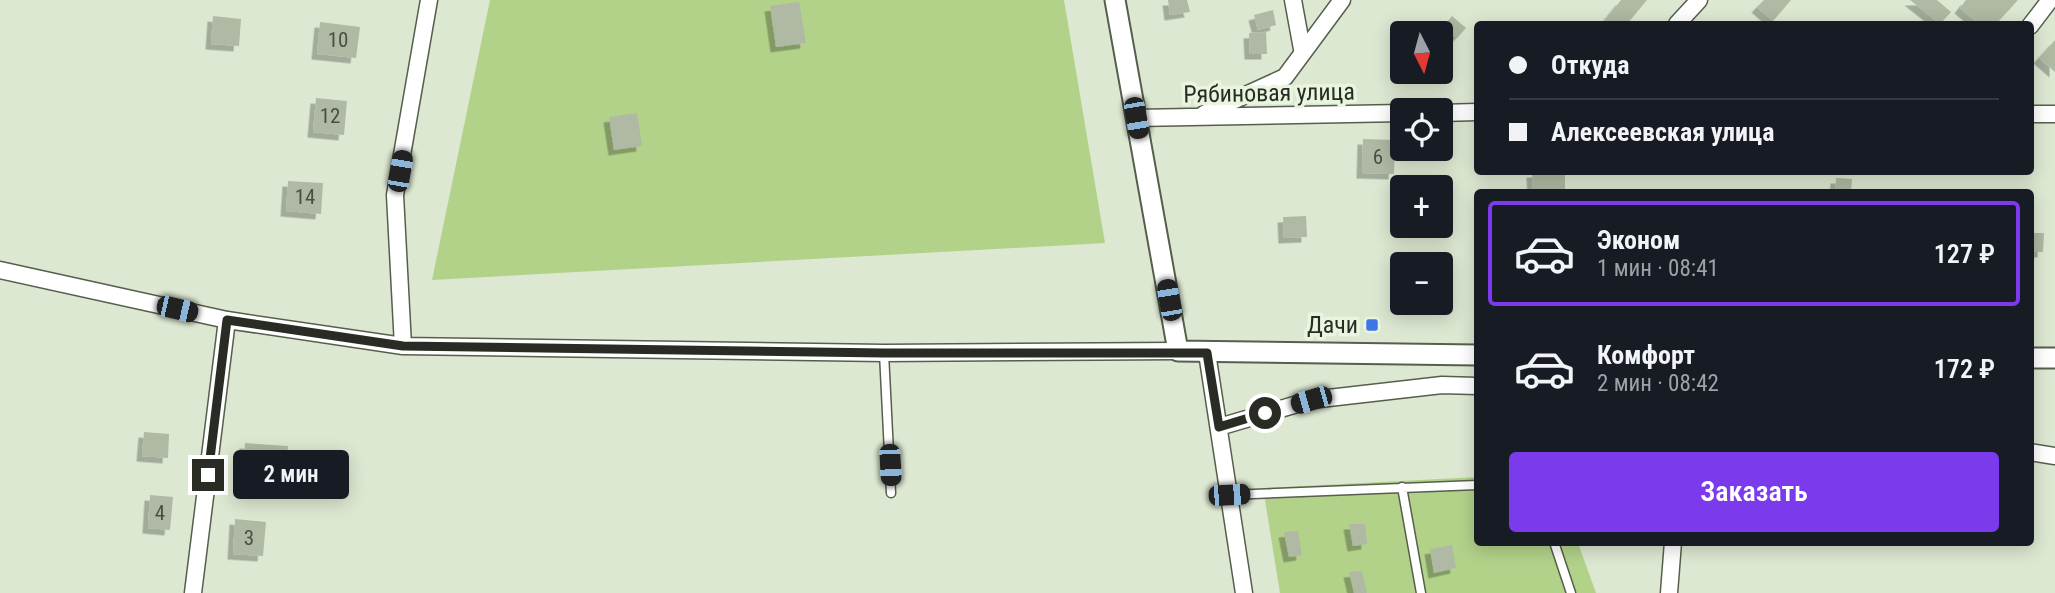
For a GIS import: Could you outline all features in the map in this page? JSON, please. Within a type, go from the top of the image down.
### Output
[{"type":"street","points":[[403,346],[396,195],[429,0]]},
{"type":"street","points":[[1115,0],[1178,351]]},
{"type":"street","points":[[1293,0],[1302,49]]},
{"type":"street","points":[[1199,117],[1285,77],[1302,49],[1342,0]]},
{"type":"street","points":[[1680,21],[1699,0]]},
{"type":"street","points":[[2034,21],[2050,0]]},
{"type":"street","points":[[1453,113],[1474,112]]},
{"type":"street","name":"Рябиновая улица","points":[[1136,118],[1390,113]]},
{"type":"street","points":[[2034,114],[2055,114]]},
{"type":"street","points":[[0,270],[227,320],[403,346],[884,353],[1178,351],[1474,355]]},
{"type":"street","points":[[193,593],[227,320]]},
{"type":"street","points":[[1207,353],[1244,593]]},
{"type":"street","points":[[2034,358],[2055,358]]},
{"type":"street","points":[[1219,427],[1311,400],[1442,385],[1474,386]]},
{"type":"street","points":[[2034,453],[2055,456]]},
{"type":"street","points":[[1670,593],[1673,546]]},
{"type":"lane","points":[[884,353],[891,493]]},
{"type":"lane","points":[[1229,495],[1474,485]]},
{"type":"lane","points":[[1402,487],[1421,593]]},
{"type":"lane","points":[[1555,546],[1572,593]]},
{"type":"green space","points":[[490,0],[1064,0],[1105,243],[432,280]]},
{"type":"green space","points":[[1474,477],[1474,546],[1579,546],[1596,593],[1280,593],[1263,488]]},
{"type":"building","points":[[1168,0],[1187,0],[1190,12],[1170,15]]},
{"type":"building","points":[[1621,0],[1647,0],[1630,21],[1604,21]]},
{"type":"building","points":[[1764,0],[1791,0],[1773,21],[1757,7]]},
{"type":"building","points":[[1910,0],[1937,0],[1951,12],[1943,21],[1936,21]]},
{"type":"building","points":[[1966,0],[2018,0],[1999,21],[1975,21],[1960,8]]},
{"type":"building","points":[[799,2],[806,43],[776,47],[770,6]]},
{"type":"building","points":[[1273,10],[1276,25],[1258,30],[1254,15]]},
{"type":"building","points":[[213,16],[241,19],[239,46],[211,44]]},
{"type":"building","points":[[1452,16],[1466,28],[1457,38],[1453,35],[1453,21],[1448,21]]},
{"type":"building","points":[[320,22],[360,27],[356,58],[317,54]]},
{"type":"building","points":[[1266,32],[1267,54],[1250,54],[1249,33]]},
{"type":"building","points":[[2055,40],[2055,72],[2039,58]]},
{"type":"building","points":[[316,98],[347,101],[344,135],[313,132]]},
{"type":"building","points":[[637,113],[642,146],[614,150],[609,117]]},
{"type":"building","points":[[1363,139],[1390,140],[1390,161],[1394,161],[1394,174],[1362,173]]},
{"type":"building","points":[[1532,175],[1565,175],[1565,189],[1533,189]]},
{"type":"building","points":[[1836,178],[1852,179],[1851,189],[1835,189]]},
{"type":"building","points":[[288,181],[323,183],[321,214],[286,211]]},
{"type":"building","points":[[1306,216],[1307,237],[1284,238],[1283,217]]},
{"type":"building","points":[[2034,233],[2044,233],[2043,252],[2034,252]]},
{"type":"building","points":[[144,432],[169,434],[168,458],[142,456]]},
{"type":"building","points":[[245,443],[288,446],[285,487],[242,485]]},
{"type":"building","points":[[150,495],[173,497],[170,530],[148,528]]},
{"type":"building","points":[[235,519],[266,522],[263,556],[233,554]]},
{"type":"building","points":[[1349,524],[1365,524],[1367,544],[1353,546]]},
{"type":"building","points":[[1298,531],[1302,555],[1289,557],[1284,532]]},
{"type":"building","points":[[1452,545],[1456,568],[1434,573],[1430,549]]},
{"type":"building","points":[[1362,571],[1367,593],[1354,593],[1349,572]]},
{"type":"place","name":"Дачи","points":[[1372,325]]},
{"type":"route","points":[[208,475],[227,320],[403,346],[884,353],[1207,353],[1219,427],[1265,413]]}]
